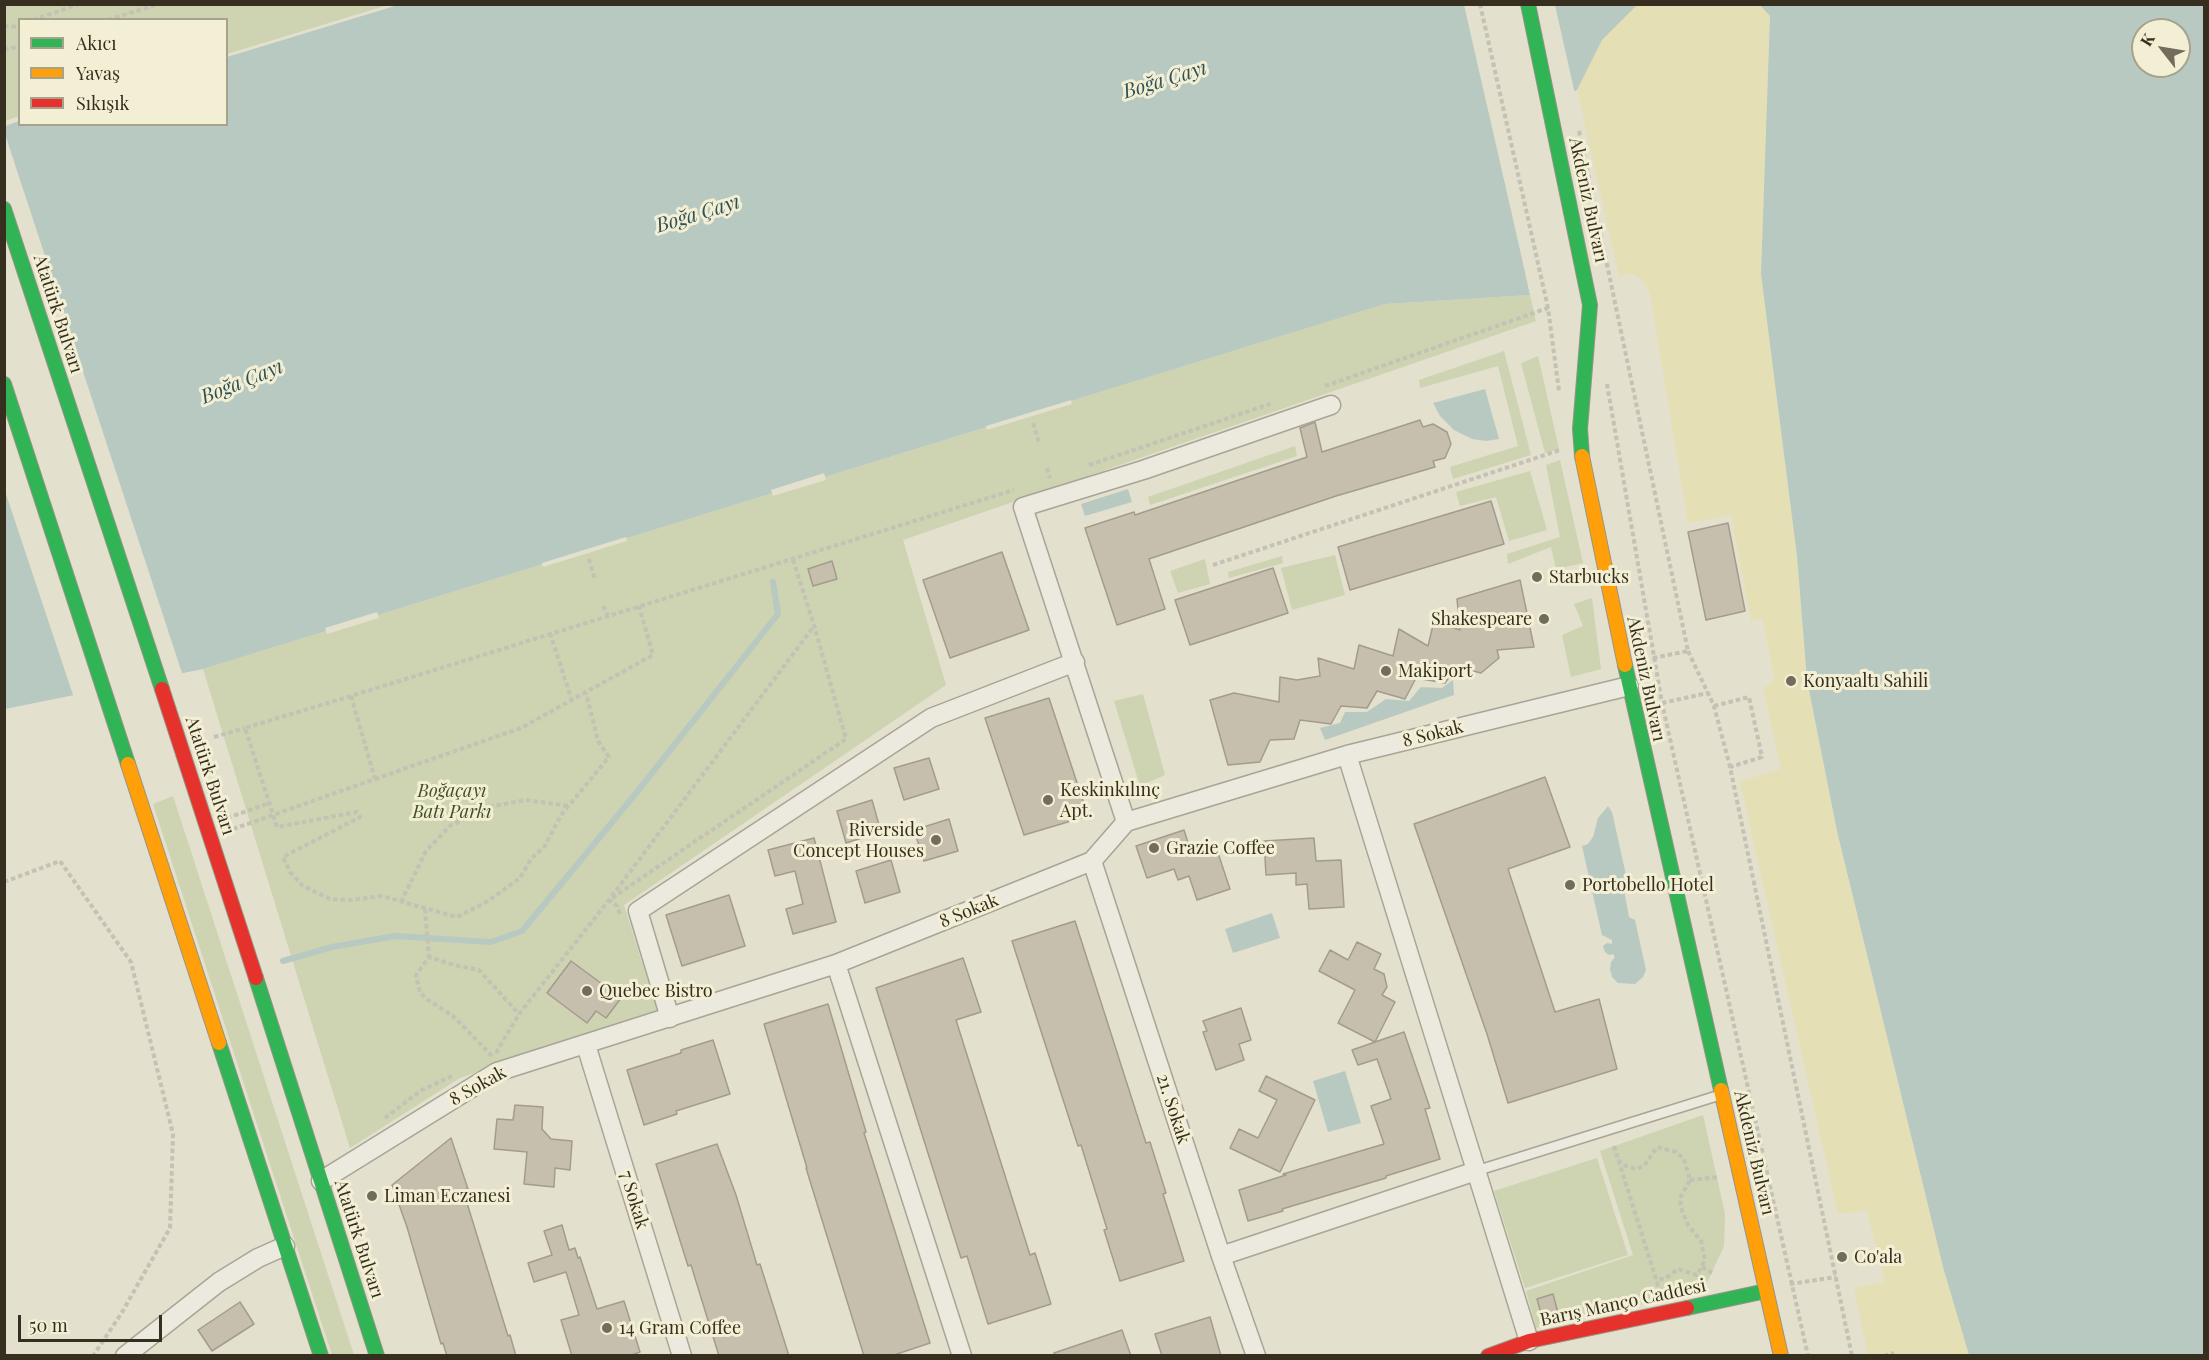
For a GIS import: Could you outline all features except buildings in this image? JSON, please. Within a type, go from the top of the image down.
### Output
[{"type":"main road","name":"Akdeniz Bulvarı","points":[[1528,4],[1589,293],[1590,319],[1581,411],[1582,455],[1629,686],[1781,1356]]},
{"type":"main road","name":"Atatürk Bulvarı","points":[[4,209],[216,852],[377,1356]]},
{"type":"main road","points":[[4,384],[321,1356]]},
{"type":"main road","name":"Barış Manço Caddesi","points":[[1488,1356],[1529,1341],[1766,1291]]},
{"type":"street","points":[[1126,822],[1023,507],[1143,470],[1331,405]]},
{"type":"street","points":[[670,1018],[638,911],[931,718],[1075,662]]},
{"type":"street","name":"8 Sokak","points":[[321,1181],[497,1072],[836,964],[1092,861],[1126,822],[1347,755],[1629,686]]},
{"type":"street","points":[[1347,755],[1529,1341]]},
{"type":"street","name":"21. Sokak","points":[[1092,861],[1256,1356]]},
{"type":"street","points":[[836,964],[962,1356]]},
{"type":"street","name":"7 Sokak","points":[[586,1045],[682,1356]]},
{"type":"street","points":[[1221,1256],[1476,1171]]},
{"type":"street","points":[[125,1356],[219,1282],[258,1258],[285,1246]]},
{"type":"lane","points":[[1476,1171],[1722,1095]]},
{"type":"path","points":[[39,18],[79,4]]},
{"type":"path","points":[[114,18],[158,4]]},
{"type":"path","points":[[1324,386],[1548,308],[1480,4]]},
{"type":"path","points":[[1576,120],[1688,651],[1714,706],[1730,767],[1852,1356]]},
{"type":"path","points":[[1607,378],[1662,703],[1808,1356]]},
{"type":"path","points":[[1086,466],[1278,402]]},
{"type":"path","points":[[1033,423],[1040,442]]},
{"type":"path","points":[[1214,565],[1567,447]]},
{"type":"path","points":[[1039,482],[1051,478],[1047,468]]},
{"type":"path","points":[[214,737],[1017,489]]},
{"type":"path","points":[[589,559],[596,580]]},
{"type":"path","points":[[603,606],[608,616]]},
{"type":"path","points":[[224,832],[521,728],[586,693],[654,655],[639,606]]},
{"type":"path","points":[[425,909],[429,957],[416,975],[420,993],[453,1016],[494,1058],[519,1014],[609,900],[814,626]]},
{"type":"path","points":[[549,633],[572,700]]},
{"type":"path","points":[[1653,658],[1688,651]]},
{"type":"path","points":[[245,728],[278,827],[357,812],[360,817],[283,857],[290,872],[303,886],[330,900],[382,896],[457,917],[488,901],[520,878],[531,859],[545,846],[561,815],[609,757],[598,741],[586,693]]},
{"type":"path","points":[[1662,703],[1708,693]]},
{"type":"path","points":[[351,696],[375,779]]},
{"type":"path","points":[[1714,706],[1749,697],[1762,757],[1730,767]]},
{"type":"path","points":[[401,902],[426,851],[450,826],[489,807],[526,800],[569,806]]},
{"type":"path","points":[[220,820],[270,803]]},
{"type":"path","points":[[4,882],[60,861],[131,962],[173,1134],[170,1228],[121,1314],[93,1356]]},
{"type":"path","points":[[429,957],[478,970],[519,1014]]},
{"type":"path","points":[[1614,1146],[1665,1313]]},
{"type":"path","points":[[1618,1160],[1636,1169],[1644,1166],[1656,1146],[1676,1152],[1684,1158],[1690,1180],[1680,1198],[1681,1208],[1688,1225],[1701,1241],[1705,1260],[1697,1275],[1678,1269],[1666,1278],[1656,1280]]},
{"type":"path","points":[[1690,1180],[1725,1176]]},
{"type":"path","points":[[1702,1267],[1712,1273]]},
{"type":"path","points":[[1791,1285],[1836,1277]]},
{"type":"path","points":[[1884,1356],[1894,1353]]},
{"type":"green space","points":[[5,5],[388,5],[228,54],[228,18],[18,18],[18,116],[5,121]]},
{"type":"green space","name":"Boğaçayı Batı Parkı","points":[[1530,295],[1536,321],[903,540],[946,685],[624,905],[657,1010],[460,1078],[350,1148],[203,669],[1385,304]]},
{"type":"green space","points":[[1504,351],[1531,455],[1453,479],[1450,467],[1518,446],[1498,366],[1420,388],[1419,380]]},
{"type":"green space","points":[[1538,356],[1559,449],[1545,453],[1521,363]]},
{"type":"green space","points":[[1295,446],[1297,456],[1150,505],[1148,497]]},
{"type":"green space","points":[[1560,460],[1583,563],[1556,569],[1551,547],[1508,564],[1507,554],[1560,537],[1546,465]]},
{"type":"green space","points":[[1530,471],[1547,530],[1509,541],[1496,497],[1460,506],[1456,492]]},
{"type":"green space","points":[[1335,555],[1345,595],[1292,610],[1281,568]]},
{"type":"green space","points":[[1282,556],[1283,563],[1229,578],[1228,572]]},
{"type":"green space","points":[[1205,559],[1210,584],[1178,593],[1170,571]]},
{"type":"green space","points":[[1592,598],[1601,669],[1571,677],[1562,635],[1583,626],[1574,604]]},
{"type":"green space","points":[[1143,694],[1165,775],[1140,786],[1114,701]]},
{"type":"green space","points":[[173,796],[354,1355],[332,1355],[153,804]]},
{"type":"green space","points":[[1703,1115],[1725,1214],[1724,1246],[1705,1287],[1648,1303],[1536,1328],[1526,1291],[1633,1255],[1600,1151]]},
{"type":"green space","points":[[1597,1158],[1628,1255],[1525,1288],[1494,1191]]},
{"type":"sand","name":"Konyaaltı Sahili","points":[[1558,5],[1765,5],[1770,16],[1761,274],[1797,556],[1807,680],[1837,831],[1943,1267],[1969,1355],[1868,1355],[1854,1288],[1885,1282],[1867,1211],[1838,1214],[1740,782],[1781,769],[1763,688],[1775,681],[1762,618],[1751,621],[1731,515],[1688,523],[1650,294],[1643,280],[1632,274],[1619,276]]},
{"type":"water","name":"Boğa Çayı","points":[[398,5],[1637,5],[1602,40],[1577,90],[1495,132],[1530,295],[1385,304],[203,669],[5,709],[5,126],[18,121],[18,126],[228,126],[228,57]]},
{"type":"water","points":[[1760,5],[2204,5],[2204,1355],[1969,1355],[1943,1267],[1837,831],[1807,680],[1797,556],[1761,274],[1770,16]]},
{"type":"water","points":[[1485,389],[1499,439],[1486,441],[1472,439],[1454,430],[1440,416],[1433,403]]},
{"type":"water","points":[[1128,489],[1132,502],[1085,516],[1081,504]]},
{"type":"water","points":[[1453,680],[1454,695],[1325,740],[1320,728],[1340,723],[1345,712],[1367,712],[1386,699],[1409,701],[1421,687],[1442,688]]},
{"type":"water","points":[[1608,806],[1612,812],[1628,884],[1624,890],[1629,917],[1635,920],[1646,970],[1643,977],[1635,984],[1618,983],[1612,977],[1611,962],[1615,957],[1605,952],[1603,946],[1607,943],[1612,944],[1612,940],[1602,935],[1582,846],[1588,844],[1593,837],[1598,818]]},
{"type":"water","points":[[1272,913],[1280,938],[1233,953],[1225,929]]},
{"type":"water","points":[[1345,1071],[1361,1123],[1328,1132],[1313,1081]]},
{"type":"pier","points":[[1464,5],[1555,5],[1575,94],[1498,134],[1533,294],[1531,298]]},
{"type":"pier","points":[[5,134],[183,676],[74,698],[4,488]]},
{"type":"pier","points":[[1071,400],[1072,404],[987,430],[986,426]]},
{"type":"pier","points":[[824,473],[826,480],[773,496],[771,490]]},
{"type":"pier","points":[[626,537],[627,541],[543,567],[542,563]]},
{"type":"pier","points":[[377,612],[379,618],[327,634],[325,628]]},
{"type":"waterway","points":[[283,961],[332,947],[395,936],[491,942],[522,931],[633,797],[778,614],[773,582]]},
{"type":"traffic: fast","points":[[1528,4],[1590,305],[1580,429],[1582,456]]},
{"type":"traffic: fast","points":[[4,209],[162,689]]},
{"type":"traffic: fast","points":[[4,384],[128,764]]},
{"type":"traffic: fast","points":[[1625,665],[1721,1090]]},
{"type":"traffic: fast","points":[[256,978],[377,1356]]},
{"type":"traffic: fast","points":[[219,1043],[321,1356]]},
{"type":"traffic: fast","points":[[1687,1308],[1766,1291]]},
{"type":"traffic: slow","points":[[1582,456],[1625,665]]},
{"type":"traffic: slow","points":[[128,764],[219,1043]]},
{"type":"traffic: slow","points":[[1721,1090],[1781,1356]]},
{"type":"traffic: jam","points":[[162,689],[256,978]]},
{"type":"traffic: jam","points":[[1488,1356],[1529,1341],[1687,1308]]},
{"type":"place","name":"Starbucks","points":[[1537,577]]},
{"type":"place","name":"Shakespeare","points":[[1544,619]]},
{"type":"place","name":"Makiport","points":[[1386,671]]},
{"type":"place","name":"Konyaaltı Sahili","points":[[1791,681]]},
{"type":"place","name":"Keskinkılınç Apt.","points":[[1048,800]]},
{"type":"place","name":"Riverside Concept Houses","points":[[936,840]]},
{"type":"place","name":"Grazie Coffee","points":[[1154,848]]},
{"type":"place","name":"Portobello Hotel","points":[[1570,885]]},
{"type":"place","name":"Quebec Bistro","points":[[587,991]]},
{"type":"place","name":"Liman Eczanesi","points":[[372,1196]]},
{"type":"place","name":"Co'ala","points":[[1842,1257]]},
{"type":"place","name":"14 Gram Coffee","points":[[607,1328]]}]
